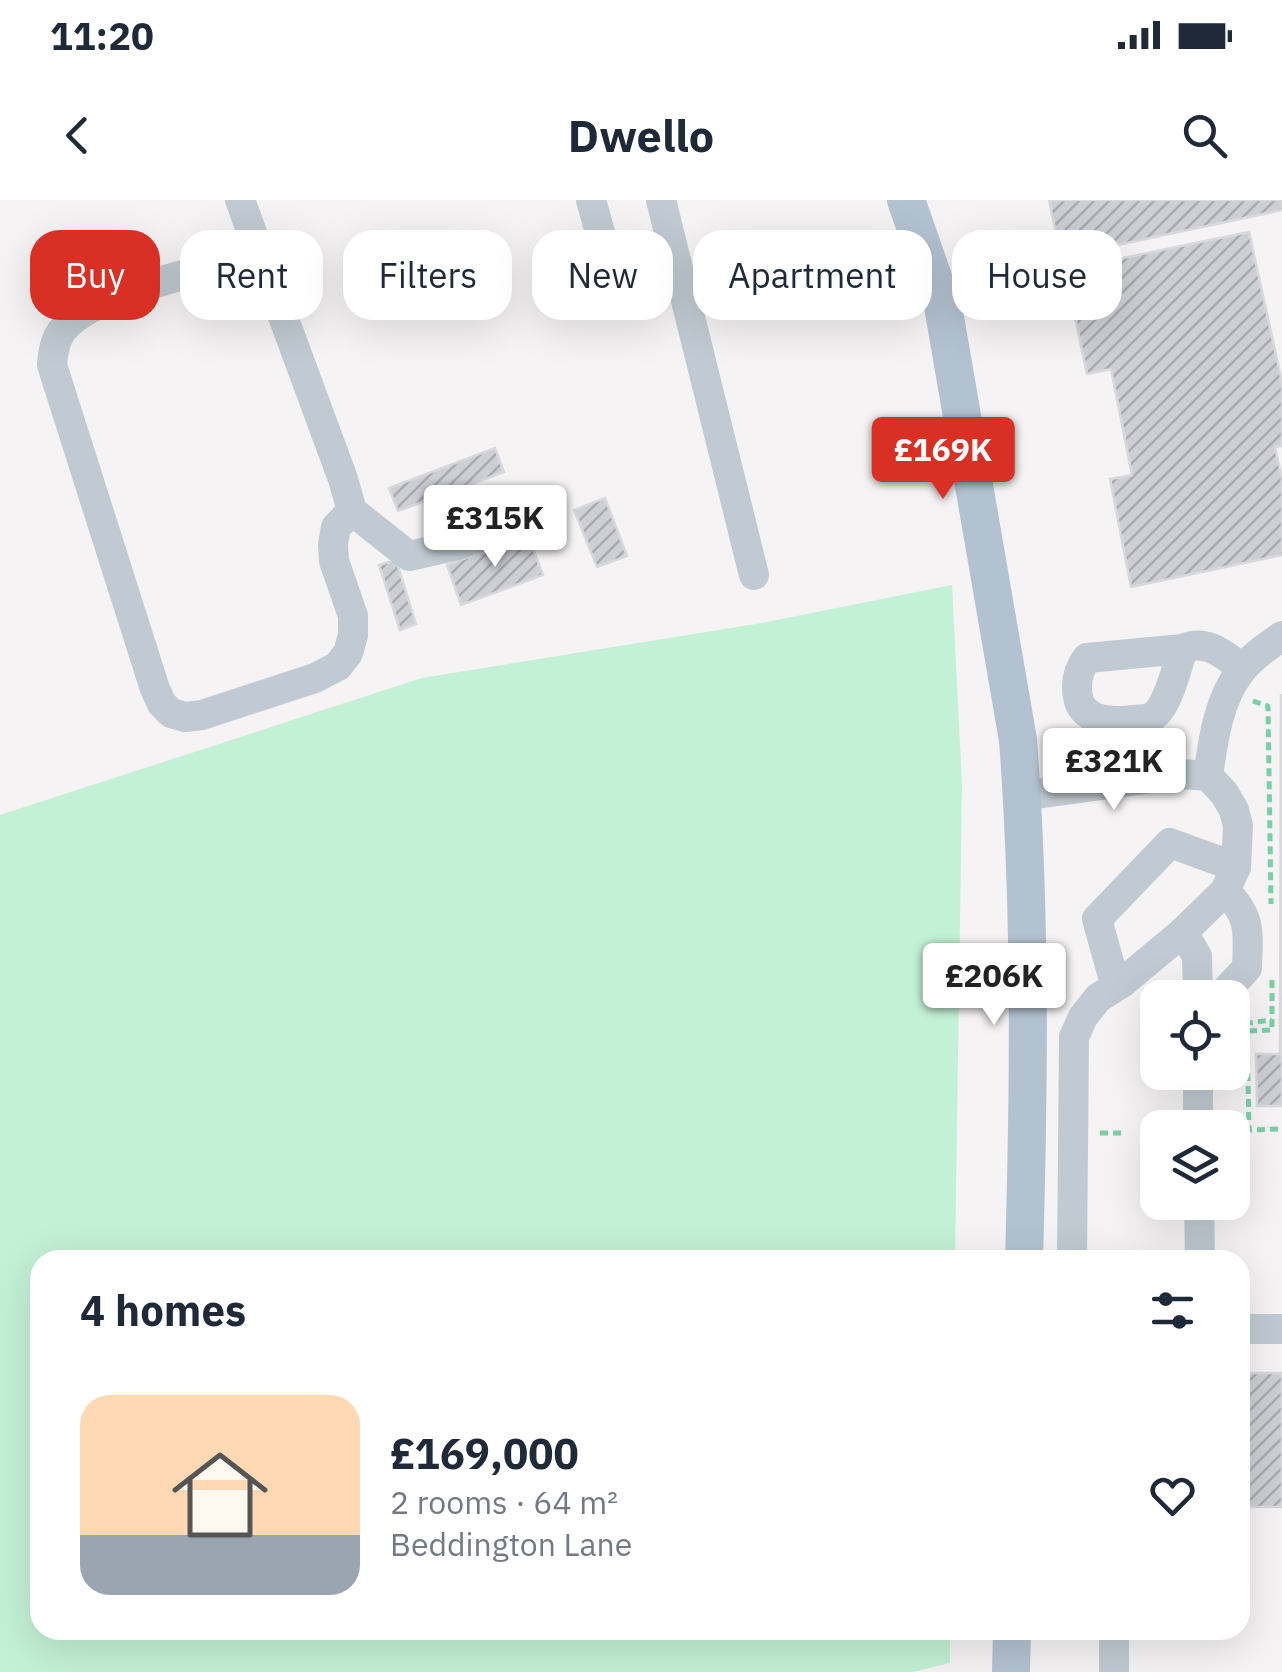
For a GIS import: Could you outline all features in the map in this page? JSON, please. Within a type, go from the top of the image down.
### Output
[{"type":"main road","points":[[906,200],[943,306],[1018,740],[1028,1076],[1024,1250]]},
{"type":"main road","points":[[1011,1672],[1012,1640]]},
{"type":"street","points":[[240,200],[251,230]]},
{"type":"street","points":[[591,200],[599,230]]},
{"type":"street","points":[[661,200],[754,575]]},
{"type":"street","points":[[180,276],[92,308],[61,330],[52,365],[146,661],[162,704],[171,714],[202,715],[315,678],[338,666],[354,635],[354,616],[334,562],[333,544],[336,527],[352,511]]},
{"type":"street","points":[[284,320],[352,511],[409,556],[458,545],[496,530],[524,506]]},
{"type":"street","points":[[1208,776],[1219,716],[1228,691],[1242,668],[1282,636]]},
{"type":"street","points":[[1183,649],[1210,646],[1242,668]]},
{"type":"street","points":[[1022,796],[1153,777],[1208,776],[1224,793],[1238,826],[1230,879],[1248,921],[1247,968],[1235,980]]},
{"type":"street","points":[[1123,982],[1112,973],[1097,919],[1170,843],[1230,879]]},
{"type":"street","points":[[1072,1250],[1074,1037],[1082,1016],[1098,998],[1183,932],[1230,879]]},
{"type":"street","points":[[1183,932],[1197,956],[1198,980]]},
{"type":"street","points":[[1199,1220],[1200,1250]]},
{"type":"street","points":[[1250,1329],[1282,1328]]},
{"type":"street","points":[[1114,1640],[1114,1672]]},
{"type":"path","points":[[1250,1023],[1272,1020]]},
{"type":"green space","points":[[952,585],[962,784],[955,1250],[30,1250],[30,1640],[950,1640],[950,1663],[913,1672],[0,1672],[0,815],[422,678],[762,623]]},
{"type":"building","points":[[1049,200],[1282,200],[1282,210],[1122,244],[1122,230],[1055,230]]},
{"type":"building","points":[[1249,232],[1282,382],[1282,446],[1275,447],[1282,478],[1282,555],[1131,587],[1110,479],[1132,475],[1111,369],[1087,374],[1076,320],[1122,320],[1122,258]]},
{"type":"building","points":[[495,448],[504,472],[398,511],[389,488]]},
{"type":"building","points":[[605,498],[627,556],[597,567],[574,510]]},
{"type":"building","points":[[528,535],[543,575],[461,605],[447,565]]},
{"type":"building","points":[[396,560],[416,624],[400,630],[379,565]]},
{"type":"building","points":[[1281,694],[1282,1106],[1257,1106],[1256,1054],[1280,1054]]},
{"type":"building","points":[[1250,1373],[1282,1373],[1282,1507],[1250,1507]]}]
